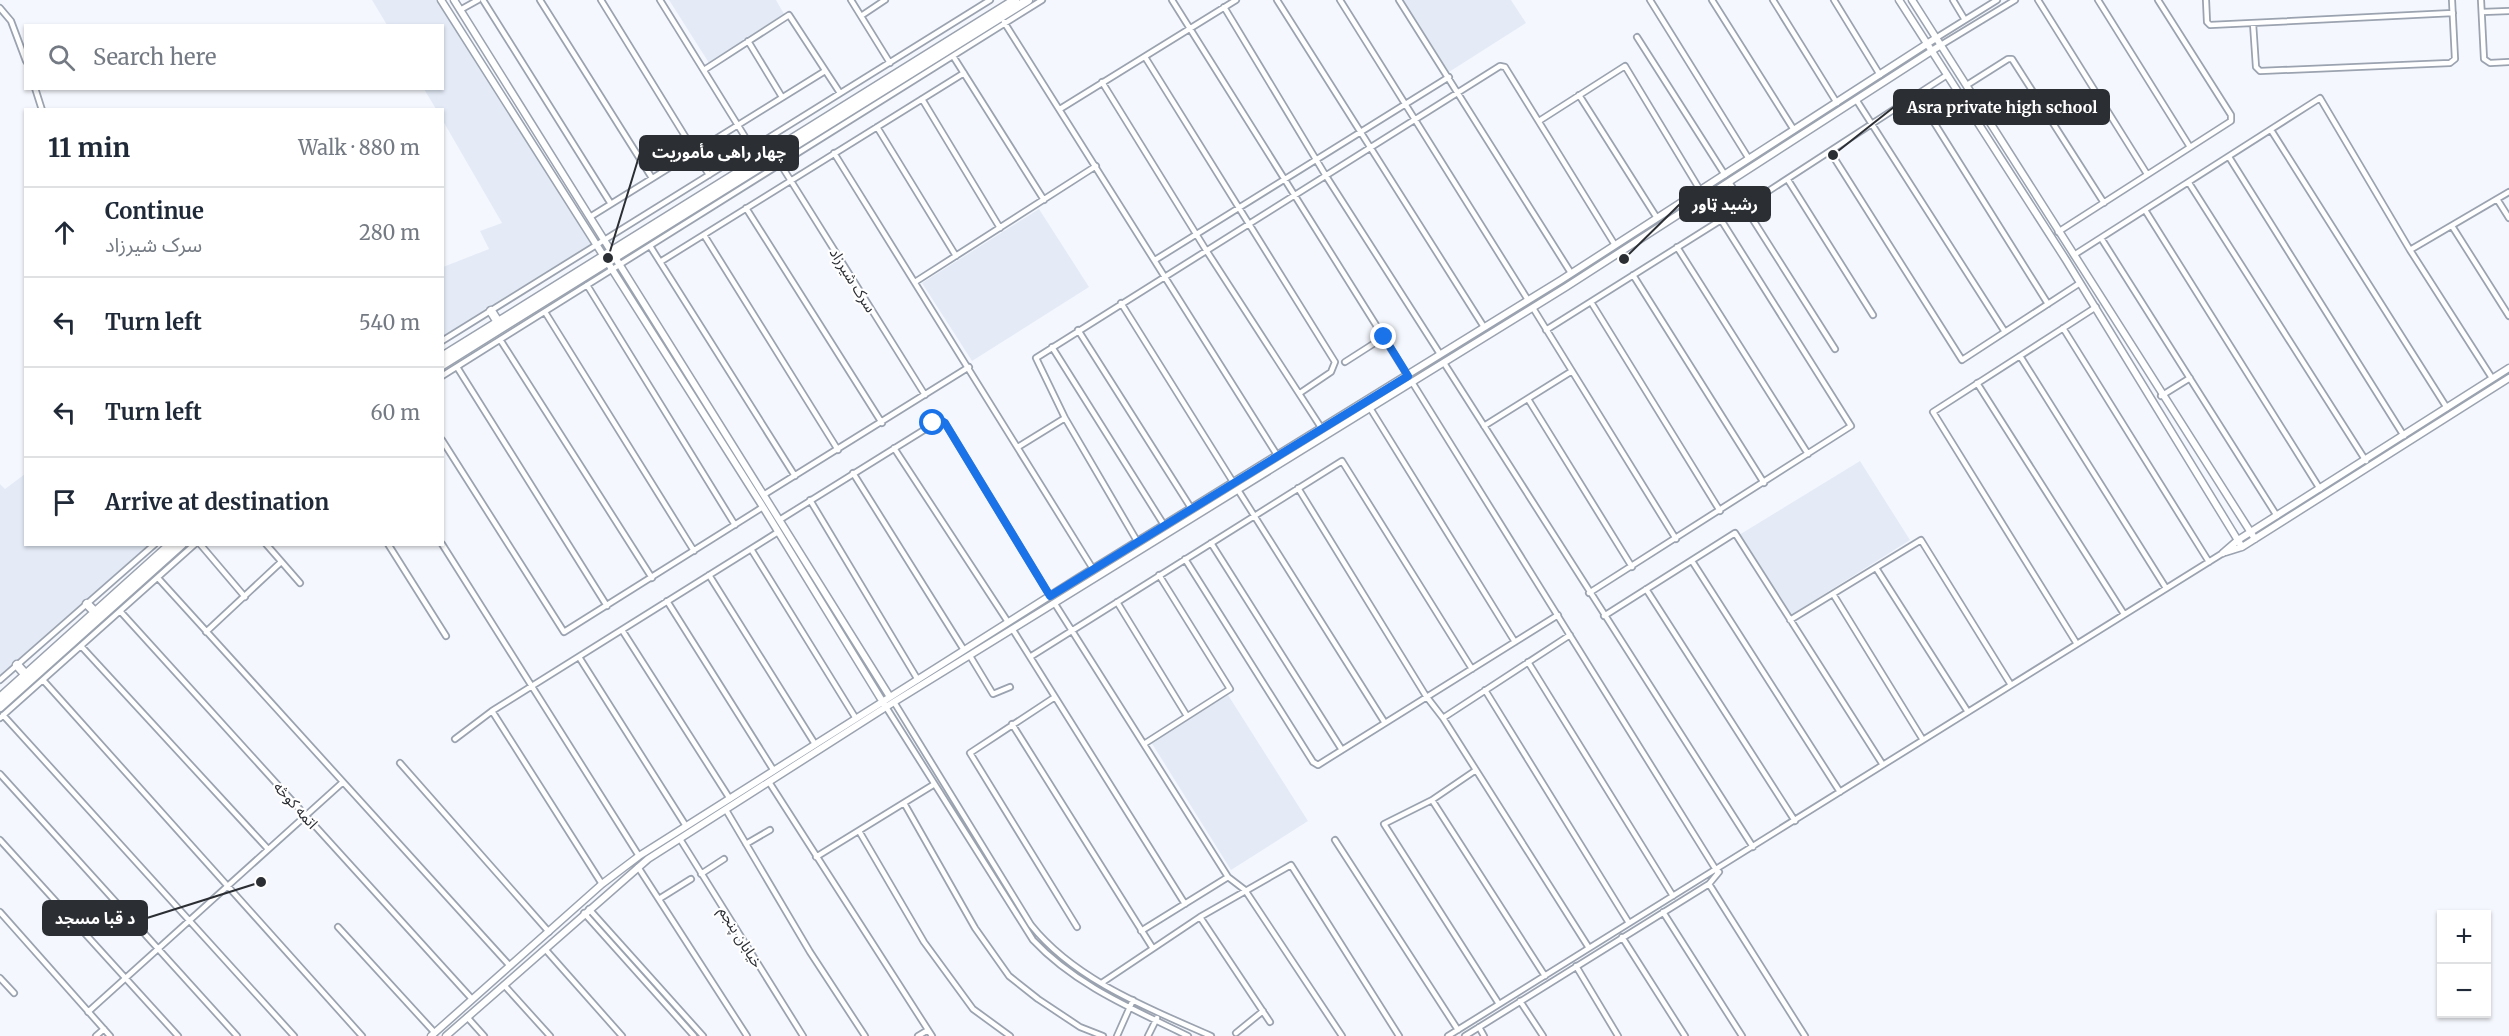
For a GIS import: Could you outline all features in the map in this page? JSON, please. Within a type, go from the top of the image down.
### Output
[{"type":"highway","points":[[444,356],[498,322],[611,260],[1015,0]]},
{"type":"highway","points":[[444,364],[1003,20],[1028,0]]},
{"type":"highway","points":[[491,311],[498,322]]},
{"type":"highway","points":[[0,698],[169,546]]},
{"type":"highway","points":[[1,714],[180,546]]},
{"type":"highway","points":[[87,604],[96,613]]},
{"type":"highway","points":[[17,665],[26,675]]},
{"type":"street","points":[[441,0],[597,245],[611,260],[759,484],[1031,925],[1065,958],[1103,982],[1133,1000],[1211,1036]]},
{"type":"street","points":[[454,0],[590,217],[604,240],[611,260],[933,785],[1033,940],[1059,965],[1105,996],[1188,1036]]},
{"type":"street","points":[[460,10],[478,0]]},
{"type":"street","points":[[483,0],[611,204]]},
{"type":"street","points":[[540,0],[652,178]]},
{"type":"street","points":[[601,0],[709,175]]},
{"type":"street","points":[[660,0],[752,148]]},
{"type":"street","points":[[851,0],[890,63]]},
{"type":"street","points":[[861,16],[885,0]]},
{"type":"street","points":[[444,340],[990,0]]},
{"type":"street","points":[[1042,0],[1003,20],[1276,455]]},
{"type":"street","points":[[1172,0],[1408,376]]},
{"type":"street","points":[[1060,109],[1236,0]]},
{"type":"street","points":[[1277,0],[1484,327]]},
{"type":"street","points":[[1340,0],[1528,300]]},
{"type":"street","points":[[1399,0],[1571,273]]},
{"type":"street","points":[[1650,0],[1749,159]]},
{"type":"street","points":[[1712,0],[1794,130]]},
{"type":"street","points":[[1773,0],[1837,103]]},
{"type":"street","points":[[1834,0],[1880,75]]},
{"type":"street","points":[[1899,0],[2096,307],[2242,547]]},
{"type":"street","points":[[1912,0],[1967,84],[2161,396],[2255,539]]},
{"type":"street","points":[[1953,0],[1965,20]]},
{"type":"street","points":[[338,927],[433,1034],[602,884],[639,856],[882,700],[918,680],[1276,455],[1408,376],[1997,0]]},
{"type":"street","points":[[446,1036],[632,871],[680,839],[894,702],[1533,308],[1941,45],[2015,0]]},
{"type":"street","points":[[2038,0],[2147,174]]},
{"type":"street","points":[[2098,0],[2190,147]]},
{"type":"street","points":[[2058,232],[2232,118],[2158,0]]},
{"type":"street","points":[[2206,0],[2208,24],[2453,13]]},
{"type":"street","points":[[2253,23],[2256,67],[2260,71],[2450,63],[2455,59],[2452,0]]},
{"type":"street","points":[[2481,0],[2485,61],[2509,62]]},
{"type":"street","points":[[1224,7],[1326,176],[1440,354]]},
{"type":"street","points":[[0,8],[11,21],[24,56]]},
{"type":"street","points":[[2482,12],[2509,11]]},
{"type":"street","points":[[704,70],[789,15],[840,93]]},
{"type":"street","points":[[1637,37],[1725,175]]},
{"type":"street","points":[[444,375],[586,285],[611,260],[650,246],[953,56],[974,38]]},
{"type":"street","points":[[748,41],[782,97]]},
{"type":"street","points":[[953,56],[1044,200]]},
{"type":"street","points":[[1145,57],[1335,362],[1331,372],[1300,393]]},
{"type":"street","points":[[1967,84],[2008,59],[2012,60],[2104,203]]},
{"type":"street","points":[[1137,542],[1065,418],[1036,358],[1458,92],[1503,65],[1615,245]]},
{"type":"street","points":[[1539,121],[1625,66],[1700,190]]},
{"type":"street","points":[[590,217],[825,71]]},
{"type":"street","points":[[660,262],[964,73]]},
{"type":"street","points":[[1744,207],[1872,127],[1947,75]]},
{"type":"street","points":[[1155,260],[1449,77]]},
{"type":"street","points":[[1102,82],[1196,235],[1322,429]]},
{"type":"street","points":[[36,90],[41,108]]},
{"type":"street","points":[[1579,95],[1657,218]]},
{"type":"street","points":[[1918,97],[2048,304]]},
{"type":"street","points":[[2073,255],[2320,98],[2410,250],[2492,378]]},
{"type":"street","points":[[922,99],[1000,228]]},
{"type":"street","points":[[1857,101],[2005,332]]},
{"type":"street","points":[[877,127],[956,256]]},
{"type":"street","points":[[2271,130],[2447,408]]},
{"type":"street","points":[[834,153],[1093,569]]},
{"type":"street","points":[[1831,153],[1962,360],[2080,283]]},
{"type":"street","points":[[2229,157],[2404,436]]},
{"type":"street","name":"سرک شیرزاد","points":[[781,165],[925,395]]},
{"type":"street","points":[[915,282],[1096,166]]},
{"type":"street","points":[[1788,180],[1873,315]]},
{"type":"street","points":[[1729,182],[1835,349]]},
{"type":"street","points":[[2189,183],[2366,461]]},
{"type":"street","points":[[2410,250],[2509,192]]},
{"type":"street","points":[[1589,593],[1851,426],[1706,196]]},
{"type":"street","points":[[2497,199],[2509,218]]},
{"type":"street","points":[[746,208],[882,423]]},
{"type":"street","points":[[2145,210],[2320,489]]},
{"type":"street","points":[[1546,330],[1721,220]]},
{"type":"street","points":[[2452,226],[2509,316]]},
{"type":"street","points":[[704,235],[838,450]]},
{"type":"street","points":[[2101,238],[2277,516]]},
{"type":"street","points":[[650,246],[795,476]]},
{"type":"street","points":[[1677,247],[1808,454]]},
{"type":"street","points":[[1634,275],[1764,483]]},
{"type":"street","points":[[586,285],[735,525]]},
{"type":"street","points":[[1591,302],[1720,511]]},
{"type":"street","points":[[1121,303],[1233,482]]},
{"type":"street","points":[[2077,644],[1933,412],[2096,307]]},
{"type":"street","points":[[1533,308],[1676,539]]},
{"type":"street","points":[[544,312],[694,551]]},
{"type":"street","points":[[2063,328],[2210,562]]},
{"type":"street","points":[[1078,330],[1191,508]]},
{"type":"street","points":[[1345,362],[1384,337]]},
{"type":"street","points":[[501,340],[652,578]]},
{"type":"street","points":[[1052,347],[1164,525]]},
{"type":"street","points":[[2020,356],[2166,588]]},
{"type":"street","points":[[1444,363],[1753,847]]},
{"type":"street","points":[[458,367],[607,606]]},
{"type":"street","points":[[765,494],[969,367]]},
{"type":"street","points":[[1448,1036],[1672,896],[1717,871],[2210,562],[2250,532],[2404,436],[2427,425],[2447,408],[2509,368]]},
{"type":"street","points":[[1484,426],[1572,371]]},
{"type":"street","points":[[2161,396],[2190,378]]},
{"type":"street","points":[[2223,553],[2242,547],[2427,425],[2509,378]]},
{"type":"street","points":[[1412,382],[1717,871]]},
{"type":"street","points":[[1977,383],[2124,614]]},
{"type":"street","points":[[1528,399],[1632,567]]},
{"type":"street","points":[[1370,408],[1515,642]]},
{"type":"street","points":[[1018,447],[1065,418]]},
{"type":"street","points":[[781,519],[940,420],[945,423],[1050,596]]},
{"type":"street","points":[[444,443],[562,630],[567,632],[763,507]]},
{"type":"street","points":[[894,448],[1008,622]]},
{"type":"street","points":[[1268,461],[1272,469]]},
{"type":"street","points":[[1030,657],[1342,461],[1472,669]]},
{"type":"street","points":[[853,474],[964,650]]},
{"type":"street","points":[[752,489],[759,484]]},
{"type":"street","points":[[1299,488],[1426,696],[1443,718],[1589,948]]},
{"type":"street","points":[[1238,489],[1385,723]]},
{"type":"street","points":[[810,500],[918,680]]},
{"type":"street","points":[[455,738],[492,711],[778,532]]},
{"type":"street","points":[[1604,616],[1735,533],[1883,765]]},
{"type":"street","points":[[1790,620],[1921,540],[2011,685]]},
{"type":"street","points":[[1211,543],[1342,750]]},
{"type":"street","points":[[0,680],[153,546]]},
{"type":"street","points":[[193,546],[44,680],[1,714],[294,1036]]},
{"type":"street","points":[[202,546],[245,597]]},
{"type":"street","points":[[268,546],[300,583]]},
{"type":"street","points":[[389,546],[446,636]]},
{"type":"street","points":[[443,546],[639,856]]},
{"type":"street","points":[[751,549],[855,717]]},
{"type":"street","points":[[1185,559],[1313,762],[1318,765],[1558,615]]},
{"type":"street","points":[[1692,561],[1840,792]]},
{"type":"street","points":[[206,632],[281,562]]},
{"type":"street","points":[[1876,568],[1968,712]]},
{"type":"street","points":[[709,575],[815,744]]},
{"type":"street","points":[[1144,744],[1230,689],[1159,575]]},
{"type":"street","points":[[158,578],[510,966]]},
{"type":"street","points":[[1646,589],[1795,820]]},
{"type":"street","points":[[1833,594],[1923,740]]},
{"type":"street","points":[[667,602],[774,771]]},
{"type":"street","points":[[1117,602],[1188,716]]},
{"type":"street","points":[[1055,604],[1228,877],[1245,890],[1342,1036]]},
{"type":"street","name":"اتمه کوڅه","points":[[120,610],[472,999]]},
{"type":"street","points":[[622,630],[730,799]]},
{"type":"street","points":[[1013,630],[1185,904]]},
{"type":"street","points":[[1443,718],[1570,635]]},
{"type":"street","points":[[81,646],[268,849]]},
{"type":"street","points":[[579,657],[686,826]]},
{"type":"street","points":[[970,657],[993,694],[1010,687]]},
{"type":"street","points":[[1528,662],[1672,896]]},
{"type":"street","points":[[44,680],[362,1036]]},
{"type":"street","points":[[1485,690],[1629,923]]},
{"type":"street","points":[[1055,697],[970,753],[1077,927]]},
{"type":"street","points":[[492,711],[602,884]]},
{"type":"street","points":[[1012,724],[1152,947]]},
{"type":"street","points":[[400,763],[549,932]]},
{"type":"street","points":[[1476,770],[1432,800],[1384,824],[1499,1004]]},
{"type":"street","points":[[0,774],[237,1036]]},
{"type":"street","points":[[88,1012],[343,782]]},
{"type":"street","points":[[769,782],[932,1036]]},
{"type":"street","points":[[816,857],[933,785]]},
{"type":"street","points":[[1432,800],[1545,976]]},
{"type":"street","points":[[904,803],[975,928],[1010,976],[1080,1027],[1103,1036]]},
{"type":"street","points":[[726,810],[810,952],[865,1036]]},
{"type":"street","points":[[746,844],[770,830]]},
{"type":"street","points":[[860,831],[924,942],[958,990],[973,1009],[1010,1036]]},
{"type":"street","name":"خیابان پنجم","points":[[680,839],[803,1036]]},
{"type":"street","points":[[0,840],[178,1036]]},
{"type":"street","points":[[1335,840],[1458,1030]]},
{"type":"street","points":[[701,874],[724,859]]},
{"type":"street","points":[[627,864],[632,871]]},
{"type":"street","points":[[1103,982],[1152,947],[1287,865],[1294,867],[1399,1036]]},
{"type":"street","points":[[638,867],[747,1036]]},
{"type":"street","points":[[1465,1036],[1708,884],[1717,871]]},
{"type":"street","points":[[1141,931],[1228,877]]},
{"type":"street","points":[[659,899],[691,879]]},
{"type":"street","points":[[1708,884],[1805,1036]]},
{"type":"street","points":[[586,911],[694,1036]]},
{"type":"street","points":[[586,911],[703,1036]]},
{"type":"street","points":[[0,912],[110,1036]]},
{"type":"street","points":[[1664,912],[1742,1036]]},
{"type":"street","points":[[1200,917],[1270,1022]]},
{"type":"street","points":[[1622,938],[1685,1036]]},
{"type":"street","points":[[545,949],[622,1036]]},
{"type":"street","points":[[1576,966],[1618,1036]]},
{"type":"street","points":[[0,978],[14,993]]},
{"type":"street","points":[[504,985],[550,1036]]},
{"type":"street","points":[[1117,1036],[1133,1000]]},
{"type":"street","points":[[1521,1001],[1543,1036]]},
{"type":"street","points":[[1236,1033],[1263,1011]]},
{"type":"street","points":[[1148,1036],[1159,1013]]},
{"type":"street","points":[[467,1017],[484,1036]]},
{"type":"street","points":[[1479,1027],[1484,1036]]},
{"type":"street","points":[[96,1036],[104,1029]]},
{"type":"street","points":[[918,1036],[928,1030]]},
{"type":"shaded area","points":[[372,0],[441,0],[597,245],[444,340],[444,267],[489,249],[480,231],[502,223],[444,123],[444,108],[435,108],[425,90],[444,90],[444,24],[386,24]]},
{"type":"shaded area","points":[[669,0],[776,0],[784,14],[709,63]]},
{"type":"shaded area","points":[[1403,0],[1511,0],[1526,23],[1449,72]]},
{"type":"shaded area","points":[[1039,209],[1089,287],[972,361],[922,283]]},
{"type":"shaded area","points":[[1860,461],[1910,540],[1791,615],[1739,535]]},
{"type":"shaded area","points":[[24,475],[24,546],[154,546],[0,680],[0,484],[5,489]]},
{"type":"shaded area","points":[[1228,695],[1308,821],[1231,870],[1151,742]]},
{"type":"place","name":"Asra private high school","points":[[1833,155]]},
{"type":"place","name":"چهار راهی مأموریت","points":[[608,258]]},
{"type":"place","name":"رشید ټاور","points":[[1624,259]]},
{"type":"place","name":"د قبا مسجد","points":[[261,882]]},
{"type":"route","points":[[933,423],[940,420],[945,423],[1050,596],[1276,455],[1408,376],[1384,337]]}]
